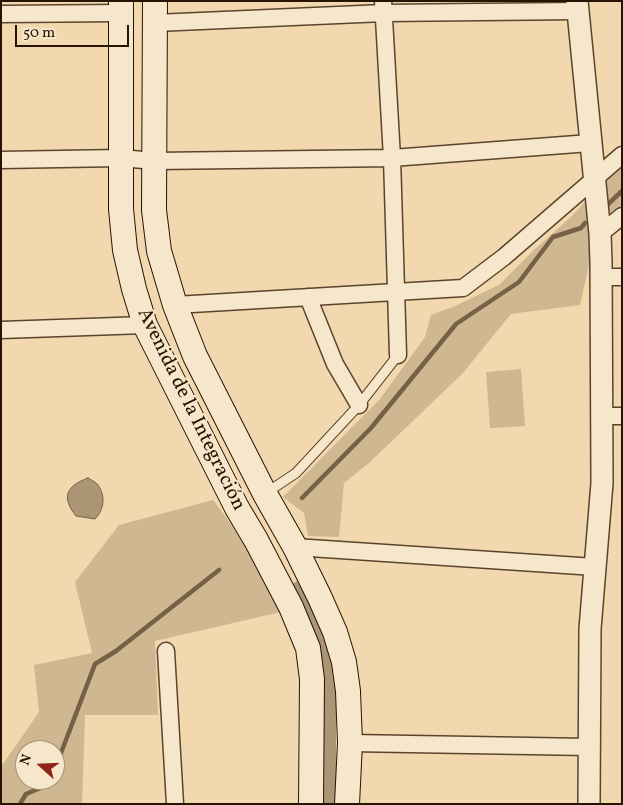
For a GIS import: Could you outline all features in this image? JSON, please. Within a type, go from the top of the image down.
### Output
[{"type":"main road","name":"Avenida de la Integración","points":[[121,7],[121,209],[126,250],[134,289],[145,325],[237,508],[291,607],[308,648],[312,679],[311,804]]},
{"type":"main road","name":"Avenida de la Integración","points":[[155,12],[154,210],[159,251],[175,306],[195,356],[265,494],[295,547],[335,632],[344,662],[348,691],[350,743],[347,804]]},
{"type":"main road","points":[[256,540],[281,521]]},
{"type":"street","points":[[155,12],[384,7],[578,6],[600,234],[611,277],[612,416],[602,483],[590,629],[590,804]]},
{"type":"street","points":[[1,14],[121,7]]},
{"type":"street","points":[[384,7],[392,158],[398,355]]},
{"type":"street","points":[[1,160],[120,158],[155,161],[392,158],[590,143]]},
{"type":"street","points":[[175,306],[462,288],[504,257],[622,155]]},
{"type":"street","points":[[600,234],[622,216]]},
{"type":"street","points":[[308,297],[335,364],[359,404]]},
{"type":"street","points":[[1,330],[145,325]]},
{"type":"street","points":[[295,547],[595,567]]},
{"type":"street","points":[[166,651],[176,804]]},
{"type":"street","points":[[350,743],[589,747]]},
{"type":"lane","points":[[265,494],[296,473],[359,404],[398,355]]},
{"type":"shaded area","points":[[622,167],[622,204],[596,233],[580,305],[511,314],[462,374],[369,463],[344,483],[339,537],[308,536],[304,513],[283,497],[380,399],[425,337],[431,315],[453,307],[499,285],[573,215],[605,179]]},
{"type":"shaded area","points":[[521,369],[525,426],[490,428],[486,372]]},
{"type":"shaded area","points":[[88,478],[101,489],[103,498],[102,507],[95,519],[76,516],[67,498],[68,493],[75,485]]},
{"type":"shaded area","points":[[213,500],[258,568],[281,612],[155,641],[158,715],[85,715],[82,804],[1,804],[1,767],[15,747],[15,790],[65,790],[65,740],[20,740],[39,712],[34,665],[92,653],[75,582],[119,525]]},
{"type":"waterway","points":[[605,207],[622,191]]},
{"type":"waterway","points":[[302,498],[371,428],[456,324],[519,282],[553,237],[581,228],[585,223]]},
{"type":"waterway","points":[[20,804],[26,794],[55,782],[61,753],[95,664],[116,651],[219,570]]},
{"type":"waterway","points":[[299,589],[321,647],[328,685],[328,804]]}]
